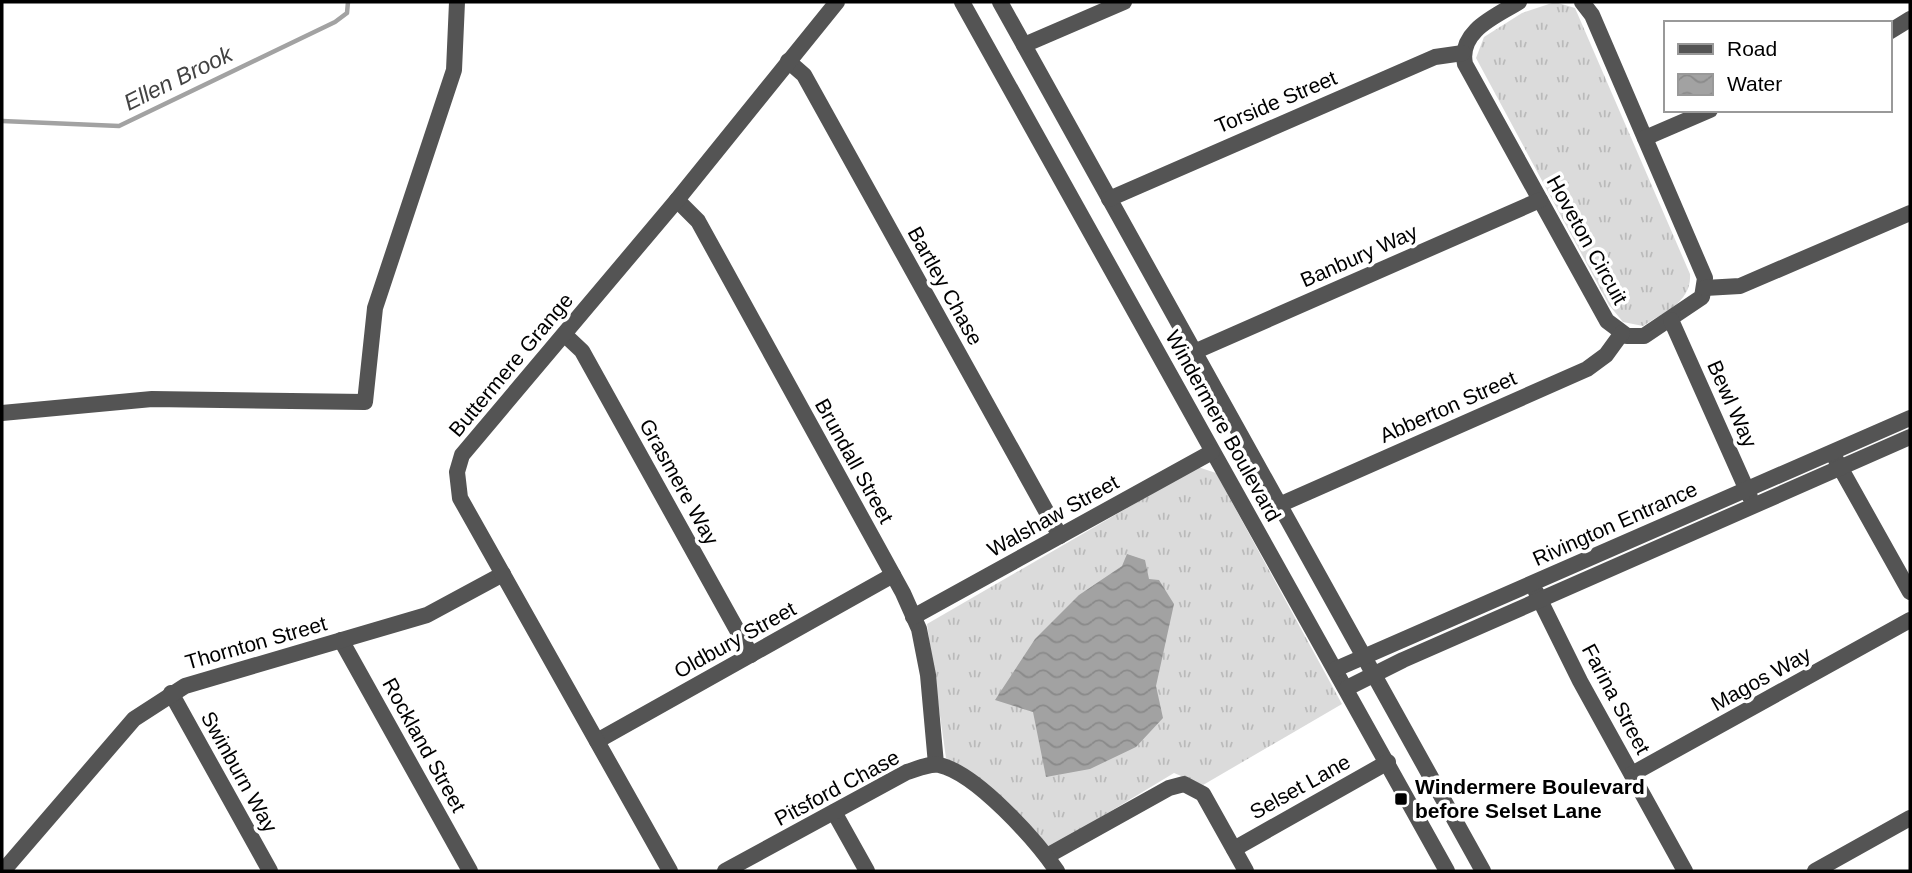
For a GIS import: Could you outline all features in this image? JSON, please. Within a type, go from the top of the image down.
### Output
[{"type":"street","points":[[2,413],[152,399],[365,402],[375,308],[454,70],[457,2]]},
{"type":"street","name":"Buttermere Grange","points":[[670,871],[460,498],[457,472],[462,455],[677,200],[837,2]]},
{"type":"street","name":"Windermere Boulevard","points":[[962,2],[1447,871]]},
{"type":"street","name":"Windermere Boulevard","points":[[1000,2],[1483,871]]},
{"type":"street","points":[[1024,45],[1124,2]]},
{"type":"street","points":[[1463,53],[1467,39],[1480,27],[1520,2]]},
{"type":"street","points":[[1582,2],[1592,15],[1701,268],[1705,288],[1740,286],[1910,213]]},
{"type":"street","points":[[1891,31],[1910,19]]},
{"type":"street","name":"Torside Street","points":[[1109,199],[1435,57],[1463,53]]},
{"type":"street","name":"Hoveton Circuit","points":[[1463,53],[1465,64],[1607,321],[1622,333],[1644,336],[1702,297],[1705,288]]},
{"type":"street","name":"Bartley Chase","points":[[788,61],[804,75],[1060,536]]},
{"type":"street","points":[[1645,138],[1705,112]]},
{"type":"street","name":"Brundall Street","points":[[677,200],[698,221],[893,575],[919,629],[928,675],[936,764]]},
{"type":"street","name":"Banbury Way","points":[[1194,352],[1540,200]]},
{"type":"street","name":"Bewl Way","points":[[1671,320],[1754,506]]},
{"type":"street","name":"Abberton Street","points":[[1279,505],[1587,369],[1606,355],[1622,333]]},
{"type":"street","name":"Grasmere Way","points":[[565,335],[582,351],[751,655]]},
{"type":"street","name":"Rivington Entrance","points":[[1336,669],[1910,418]]},
{"type":"street","name":"Rivington Entrance","points":[[1347,688],[1910,437]]},
{"type":"street","name":"Walshaw Street","points":[[913,617],[1212,452]]},
{"type":"street","points":[[1831,452],[1910,592]]},
{"type":"street","name":"Thornton Street","points":[[3,871],[134,719],[170,693],[185,686],[427,615],[503,574]]},
{"type":"street","name":"Oldbury Street","points":[[597,741],[893,575]]},
{"type":"street","name":"Farina Street","points":[[1532,583],[1685,871]]},
{"type":"street","name":"Magos Way","points":[[1632,775],[1910,620]]},
{"type":"street","name":"Rockland Street","points":[[341,640],[470,871]]},
{"type":"street","name":"Swinburn Way","points":[[170,693],[270,871]]},
{"type":"street","name":"Selset Lane","points":[[1234,849],[1388,762]]},
{"type":"street","points":[[936,764],[953,769],[986,794],[1047,856],[1057,871]]},
{"type":"street","name":"Pitsford Chase","points":[[724,871],[907,772],[936,764]]},
{"type":"street","points":[[1047,856],[1168,788],[1184,784],[1203,794],[1246,871]]},
{"type":"street","points":[[834,812],[867,871]]},
{"type":"street","points":[[1815,871],[1910,818]]},
{"type":"green space","points":[[1555,2],[1575,8],[1690,274],[1682,299],[1643,326],[1623,322],[1609,305],[1476,58],[1484,37],[1522,13]]},
{"type":"green space","points":[[1198,467],[1216,473],[1342,704],[1203,785],[1174,773],[1048,849],[983,782],[946,758],[927,624]]},
{"type":"water","points":[[1127,554],[1145,560],[1149,579],[1159,580],[1174,604],[1156,686],[1163,718],[1136,747],[1090,769],[1046,777],[1033,712],[995,700],[1035,639],[1079,595],[1122,566]]},
{"type":"waterway","name":"Ellen Brook","points":[[2,121],[119,126],[335,22],[347,13],[348,2]]},
{"type":"place","name":"Windermere Boulevard before Selset Lane","points":[[1401,799]]}]
